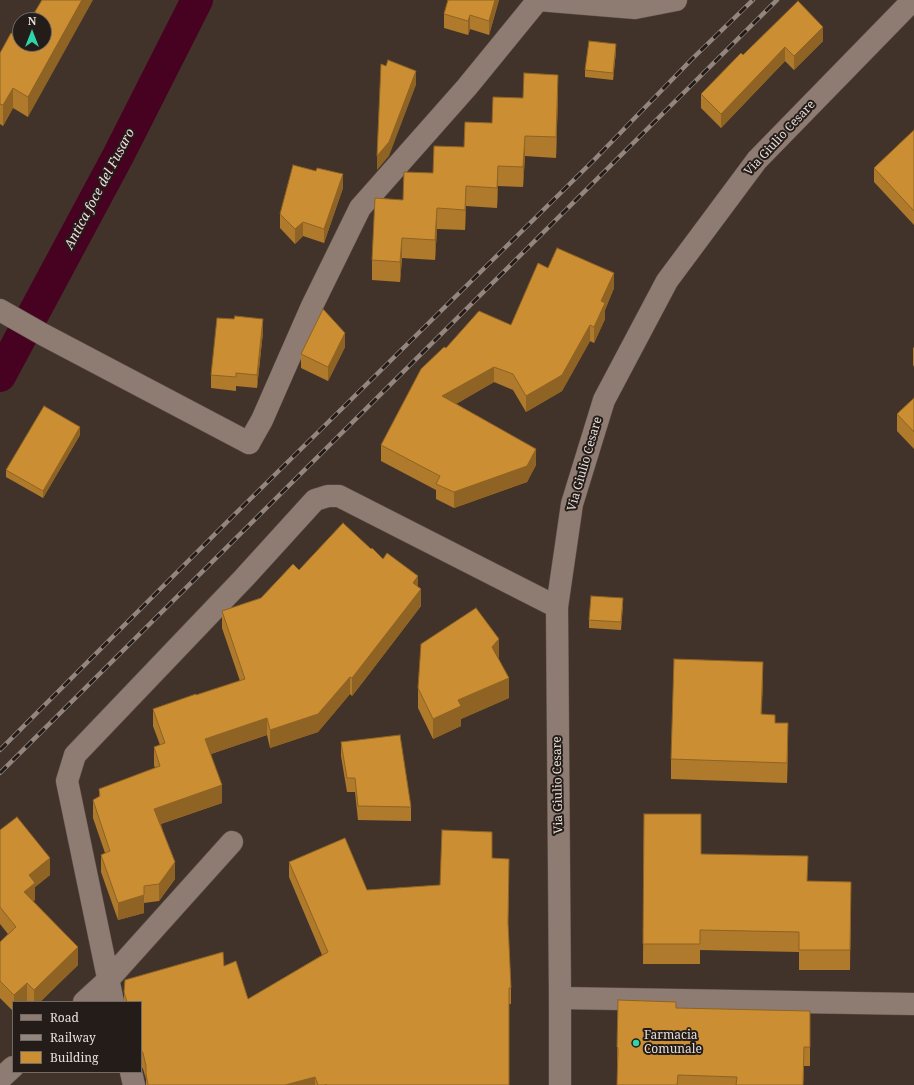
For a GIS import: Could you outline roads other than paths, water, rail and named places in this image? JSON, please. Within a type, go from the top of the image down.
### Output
[{"type":"street","points":[[4,312],[44,335],[250,443],[262,420],[312,306],[360,208],[467,87],[538,0],[635,8],[676,0]]},
{"type":"street","name":"Via Giulio Cesare","points":[[560,1085],[557,607],[572,504],[604,400],[667,281],[757,160],[913,0]]},
{"type":"street","points":[[113,1001],[67,781],[75,755],[244,578],[315,500],[328,496],[339,496],[557,607]]},
{"type":"street","points":[[85,1001],[108,980],[232,842]]},
{"type":"street","points":[[560,998],[914,1004]]},
{"type":"street","points":[[0,1079],[12,1068]]},
{"type":"street","points":[[131,1073],[134,1085]]},
{"type":"waterway","name":"Antica foce del Fusaro","points":[[0,376],[118,156],[197,0]]},
{"type":"railway","points":[[0,750],[233,516],[594,160],[693,58],[753,0]]},
{"type":"railway","points":[[0,773],[777,0]]},
{"type":"place","name":"Farmacia Comunale","points":[[636,1043]]}]
